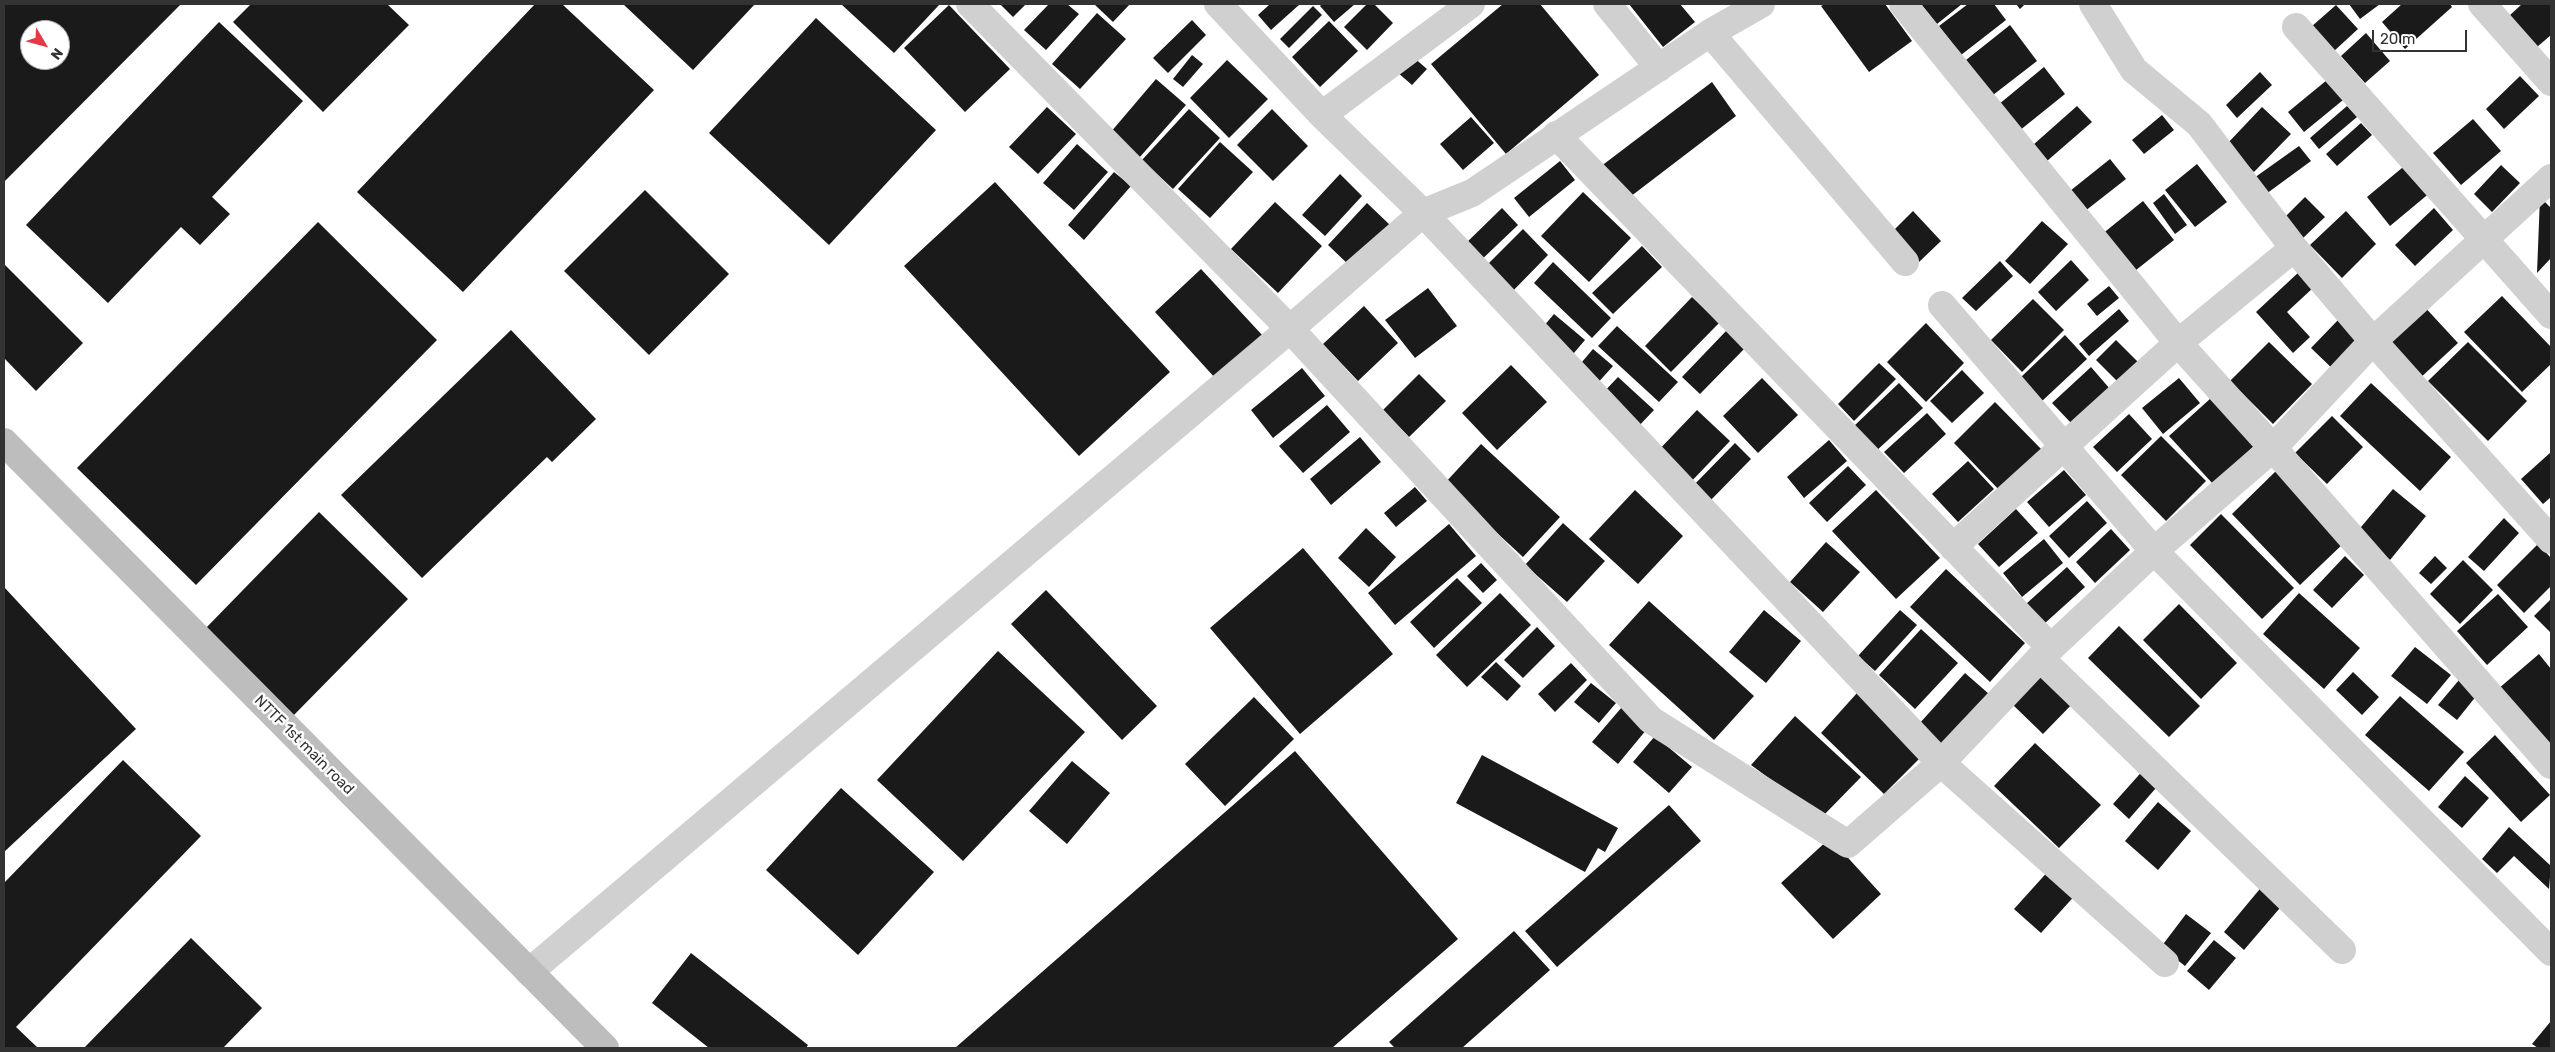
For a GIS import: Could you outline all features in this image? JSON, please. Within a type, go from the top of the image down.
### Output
[{"type":"street","points":[[970,4],[1290,329],[1651,720],[1848,844],[1941,763],[2045,653],[2154,551],[2273,448],[2373,341],[2551,178]]},
{"type":"street","points":[[1218,4],[1322,115],[1423,213],[1941,763],[2165,963]]},
{"type":"street","points":[[1322,115],[1471,4]]},
{"type":"street","points":[[1607,4],[1659,68]]},
{"type":"street","points":[[529,972],[1290,329],[1423,213],[1472,193],[1556,135],[1760,4]]},
{"type":"street","points":[[1903,4],[2178,343],[2273,448],[2551,765]]},
{"type":"street","points":[[2093,4],[2134,70],[2199,124],[2294,248],[2373,341],[2551,540]]},
{"type":"street","points":[[2482,4],[2551,82]]},
{"type":"street","points":[[2296,27],[2486,238],[2551,315]]},
{"type":"street","points":[[1711,34],[1905,262]]},
{"type":"street","points":[[1556,135],[1953,547],[2045,653],[2342,950]]},
{"type":"street","points":[[1953,547],[2065,448],[2178,343],[2294,248]]},
{"type":"street","points":[[1942,305],[2154,551],[2551,952]]},
{"type":"street","name":"NTTF 1st main road","points":[[4,442],[605,1048]]},
{"type":"building","points":[[4,4],[181,4],[4,182]]},
{"type":"building","points":[[251,4],[387,4],[409,25],[323,112],[233,22]]},
{"type":"building","points":[[535,4],[562,4],[654,90],[463,292],[357,192]]},
{"type":"building","points":[[623,4],[755,4],[693,70]]},
{"type":"building","points":[[841,4],[940,4],[894,53]]},
{"type":"building","points":[[1000,4],[1026,4],[1013,17]]},
{"type":"building","points":[[1049,4],[1067,4],[1079,14],[1046,50],[1024,30]]},
{"type":"building","points":[[1094,4],[1130,4],[1113,22]]},
{"type":"building","points":[[1270,4],[1300,4],[1271,30],[1258,15]]},
{"type":"building","points":[[1322,4],[1355,4],[1334,22],[1320,6]]},
{"type":"building","points":[[1367,4],[1374,4],[1393,23],[1367,50],[1344,27]]},
{"type":"building","points":[[1503,4],[1540,4],[1599,75],[1506,154],[1431,64]]},
{"type":"building","points":[[1629,4],[1680,4],[1695,22],[1663,47]]},
{"type":"building","points":[[1825,4],[1885,4],[1912,41],[1869,72],[1821,6]]},
{"type":"building","points":[[1921,4],[1962,4],[1937,24]]},
{"type":"building","points":[[1968,4],[1994,4],[2006,20],[1961,55],[1939,26]]},
{"type":"building","points":[[2016,4],[2025,4],[2020,9]]},
{"type":"building","points":[[2349,4],[2380,4],[2360,19]]},
{"type":"building","points":[[2402,4],[2450,4],[2452,7],[2405,49],[2382,22]]},
{"type":"building","points":[[2522,4],[2551,4],[2551,35],[2537,47],[2509,16]]},
{"type":"building","points":[[949,5],[1010,69],[965,112],[904,48]]},
{"type":"building","points":[[2336,5],[2358,29],[2333,52],[2311,27]]},
{"type":"building","points":[[1313,6],[1322,15],[1289,48],[1280,39]]},
{"type":"building","points":[[1097,13],[1126,39],[1080,89],[1052,64]]},
{"type":"building","points":[[816,18],[936,130],[829,245],[709,133]]},
{"type":"building","points":[[1192,20],[1206,35],[1168,73],[1153,58]]},
{"type":"building","points":[[1329,21],[1358,51],[1320,87],[1292,57]]},
{"type":"building","points":[[219,22],[303,101],[212,197],[230,214],[200,245],[181,227],[108,303],[26,225]]},
{"type":"building","points":[[2010,25],[2037,61],[1993,95],[1966,60]]},
{"type":"building","points":[[2366,33],[2390,61],[2365,83],[2341,56]]},
{"type":"building","points":[[1192,55],[1203,64],[1183,87],[1173,79]]},
{"type":"building","points":[[1412,56],[1427,69],[1412,85],[1397,72]]},
{"type":"building","points":[[1227,60],[1268,99],[1229,138],[1190,98]]},
{"type":"building","points":[[2044,67],[2065,94],[2019,131],[1998,105]]},
{"type":"building","points":[[2260,72],[2272,85],[2237,118],[2226,105]]},
{"type":"building","points":[[2520,76],[2539,96],[2504,129],[2486,109]]},
{"type":"building","points":[[1156,79],[1186,105],[1139,158],[1110,133]]},
{"type":"building","points":[[2327,80],[2343,100],[2304,132],[2288,112]]},
{"type":"building","points":[[1712,82],[1736,116],[1626,200],[1600,167]]},
{"type":"building","points":[[2077,106],[2092,122],[2047,161],[2033,145]]},
{"type":"building","points":[[2347,106],[2357,117],[2319,149],[2310,138]]},
{"type":"building","points":[[1047,107],[1076,134],[1038,174],[1009,147]]},
{"type":"building","points":[[2262,107],[2291,134],[2254,172],[2226,145]]},
{"type":"building","points":[[1189,109],[1220,138],[1173,189],[1142,160]]},
{"type":"building","points":[[1272,109],[1308,146],[1273,181],[1237,145]]},
{"type":"building","points":[[2162,115],[2174,130],[2144,154],[2132,140]]},
{"type":"building","points":[[1471,117],[1494,143],[1463,170],[1440,144]]},
{"type":"building","points":[[2473,119],[2501,151],[2461,185],[2433,153]]},
{"type":"building","points":[[2361,123],[2372,135],[2337,166],[2326,154]]},
{"type":"building","points":[[1220,142],[1253,172],[1210,218],[1178,189]]},
{"type":"building","points":[[1077,144],[1108,172],[1074,210],[1043,183]]},
{"type":"building","points":[[2299,146],[2311,161],[2266,194],[2254,178]]},
{"type":"building","points":[[2110,159],[2126,179],[2080,215],[2065,195]]},
{"type":"building","points":[[1560,161],[1575,180],[1529,217],[1514,198]]},
{"type":"building","points":[[2408,163],[2432,191],[2390,226],[2367,197]]},
{"type":"building","points":[[2197,164],[2227,202],[2195,227],[2165,190]]},
{"type":"building","points":[[2501,165],[2520,183],[2492,212],[2474,194]]},
{"type":"building","points":[[1114,172],[1131,186],[1084,240],[1068,225]]},
{"type":"building","points":[[1340,174],[1362,196],[1325,236],[1302,215]]},
{"type":"building","points":[[995,182],[1170,372],[1079,456],[904,266]]},
{"type":"building","points":[[645,190],[729,274],[649,355],[564,271]]},
{"type":"building","points":[[1583,192],[1631,238],[1589,282],[1541,236]]},
{"type":"building","points":[[2164,194],[2187,225],[2175,234],[2153,203]]},
{"type":"building","points":[[2305,197],[2325,217],[2303,238],[2284,218]]},
{"type":"building","points":[[2540,197],[2551,208],[2551,258],[2537,273]]},
{"type":"building","points":[[2143,201],[2174,240],[2131,274],[2101,235]]},
{"type":"building","points":[[1275,202],[1322,246],[1278,293],[1231,249]]},
{"type":"building","points":[[1367,203],[1390,225],[1351,267],[1328,245]]},
{"type":"building","points":[[1502,208],[1518,225],[1477,264],[1461,248]]},
{"type":"building","points":[[2434,208],[2453,230],[2415,266],[2395,245]]},
{"type":"building","points":[[1913,211],[1941,241],[1918,263],[1890,234]]},
{"type":"building","points":[[2346,211],[2376,244],[2342,278],[2310,245]]},
{"type":"building","points":[[2042,221],[2068,244],[2030,284],[2005,261]]},
{"type":"building","points":[[318,222],[437,340],[196,585],[77,468]]},
{"type":"building","points":[[1523,229],[1548,255],[1506,298],[1480,272]]},
{"type":"building","points":[[1642,246],[1662,267],[1613,314],[1592,293]]},
{"type":"building","points":[[2071,260],[2089,280],[2056,311],[2038,292]]},
{"type":"building","points":[[2000,261],[2013,276],[1976,311],[1962,298]]},
{"type":"building","points":[[1553,262],[1611,318],[1592,338],[1534,283]]},
{"type":"building","points":[[4,264],[83,343],[36,391],[4,358]]},
{"type":"building","points":[[1201,269],[1263,336],[1216,379],[1155,312]]},
{"type":"building","points":[[2300,271],[2314,287],[2287,312],[2310,337],[2293,353],[2256,312]]},
{"type":"building","points":[[2109,286],[2119,298],[2097,316],[2087,304]]},
{"type":"building","points":[[1428,288],[1457,326],[1415,358],[1385,320]]},
{"type":"building","points":[[2502,296],[2551,347],[2551,364],[2522,392],[2464,332]]},
{"type":"building","points":[[1692,297],[1719,323],[1671,372],[1645,346]]},
{"type":"building","points":[[2033,299],[2064,330],[2022,372],[1991,340]]},
{"type":"building","points":[[2421,303],[2458,343],[2418,380],[2381,341]]},
{"type":"building","points":[[1364,306],[1398,343],[1358,381],[1323,344]]},
{"type":"building","points":[[2119,309],[2129,321],[2089,356],[2079,344]]},
{"type":"building","points":[[1554,314],[1585,340],[1568,360],[1538,333]]},
{"type":"building","points":[[2339,319],[2366,345],[2338,374],[2311,348]]},
{"type":"building","points":[[1926,323],[1964,363],[1926,402],[1887,362]]},
{"type":"building","points":[[1617,326],[1678,382],[1659,402],[1598,346]]},
{"type":"building","points":[[511,330],[596,419],[552,462],[547,457],[422,578],[341,495]]},
{"type":"building","points":[[1727,330],[1745,348],[1700,394],[1682,377]]},
{"type":"building","points":[[2065,335],[2087,359],[2041,402],[2019,379]]},
{"type":"building","points":[[2116,340],[2142,366],[2122,386],[2096,360]]},
{"type":"building","points":[[2269,342],[2312,384],[2273,424],[2230,381]]},
{"type":"building","points":[[2468,342],[2527,401],[2488,441],[2428,381]]},
{"type":"building","points":[[1593,349],[1613,366],[1595,386],[1576,369]]},
{"type":"building","points":[[1879,363],[1896,379],[1854,421],[1838,404]]},
{"type":"building","points":[[1511,365],[1547,402],[1497,450],[1462,413]]},
{"type":"building","points":[[2091,367],[2110,389],[2072,424],[2052,403]]},
{"type":"building","points":[[1302,368],[1325,396],[1273,438],[1251,410]]},
{"type":"building","points":[[1962,370],[1984,393],[1952,423],[1930,401]]},
{"type":"building","points":[[1419,374],[1446,401],[1409,437],[1383,410]]},
{"type":"building","points":[[1618,377],[1654,410],[1636,429],[1600,396]]},
{"type":"building","points":[[1762,378],[1798,415],[1758,453],[1723,416]]},
{"type":"building","points":[[2179,378],[2200,403],[2163,434],[2142,408]]},
{"type":"building","points":[[1899,383],[1923,408],[1875,452],[1853,427]]},
{"type":"building","points":[[2371,383],[2451,457],[2420,491],[2340,416]]},
{"type":"building","points":[[2211,398],[2255,445],[2213,484],[2169,436]]},
{"type":"building","points":[[1995,402],[2044,452],[2002,493],[1954,443]]},
{"type":"building","points":[[1327,405],[1350,432],[1303,473],[1279,446]]},
{"type":"building","points":[[1697,410],[1730,441],[1687,486],[1654,455]]},
{"type":"building","points":[[1927,413],[1946,434],[1904,473],[1884,452]]},
{"type":"building","points":[[2129,414],[2152,439],[2117,472],[2093,447]]},
{"type":"building","points":[[2332,416],[2363,447],[2327,484],[2295,453]]},
{"type":"building","points":[[2161,436],[2206,481],[2166,521],[2121,475]]},
{"type":"building","points":[[1360,437],[1381,462],[1331,505],[1310,479]]},
{"type":"building","points":[[1829,440],[1847,461],[1804,498],[1787,477]]},
{"type":"building","points":[[1735,443],[1751,459],[1707,504],[1691,488]]},
{"type":"building","points":[[1481,444],[1560,517],[1523,557],[1444,484]]},
{"type":"building","points":[[2551,452],[2551,497],[2543,504],[2521,479]]},
{"type":"building","points":[[1968,461],[1994,489],[1958,522],[1932,494]]},
{"type":"building","points":[[1848,466],[1866,485],[1827,522],[1809,503]]},
{"type":"building","points":[[2064,470],[2086,495],[2049,527],[2027,502]]},
{"type":"building","points":[[2277,470],[2346,541],[2300,585],[2232,514]]},
{"type":"building","points":[[1415,487],[1427,501],[1396,527],[1384,513]]},
{"type":"building","points":[[2393,489],[2426,516],[2390,560],[2356,533]]},
{"type":"building","points":[[1635,490],[1683,536],[1638,584],[1589,539]]},
{"type":"building","points":[[1876,490],[1940,558],[1896,599],[1832,531]]},
{"type":"building","points":[[2087,501],[2107,523],[2069,558],[2049,536]]},
{"type":"building","points":[[2016,509],[2038,533],[1999,567],[1978,544]]},
{"type":"building","points":[[319,512],[408,599],[292,717],[204,630]]},
{"type":"building","points":[[2221,514],[2294,588],[2262,619],[2190,545]]},
{"type":"building","points":[[2504,518],[2519,533],[2484,571],[2468,557]]},
{"type":"building","points":[[1563,523],[1605,561],[1567,602],[1525,565]]},
{"type":"building","points":[[1449,524],[1476,556],[1395,625],[1368,593]]},
{"type":"building","points":[[1366,528],[1396,557],[1369,587],[1338,558]]},
{"type":"building","points":[[2111,529],[2130,550],[2095,583],[2076,562]]},
{"type":"building","points":[[2044,539],[2063,563],[2022,597],[2003,573]]},
{"type":"building","points":[[1826,542],[1860,572],[1823,612],[1790,582]]},
{"type":"building","points":[[2538,544],[2551,558],[2551,586],[2524,613],[2497,585]]},
{"type":"building","points":[[1303,548],[1393,654],[1300,734],[1210,628]]},
{"type":"building","points":[[2345,556],[2364,575],[2332,608],[2313,590]]},
{"type":"building","points":[[2435,556],[2447,568],[2431,584],[2419,573]]},
{"type":"building","points":[[2463,560],[2493,590],[2460,624],[2430,594]]},
{"type":"building","points":[[1481,563],[1497,580],[1483,593],[1467,576]]},
{"type":"building","points":[[2067,567],[2085,587],[2044,624],[2026,604]]},
{"type":"building","points":[[1946,569],[2025,643],[1990,682],[1910,607]]},
{"type":"building","points":[[1457,578],[1482,603],[1434,648],[1410,622]]},
{"type":"building","points":[[4,587],[136,729],[4,852]]},
{"type":"building","points":[[1046,590],[1157,706],[1122,740],[1011,624]]},
{"type":"building","points":[[1500,593],[1531,625],[1467,687],[1436,655]]},
{"type":"building","points":[[2299,593],[2360,648],[2324,689],[2263,634]]},
{"type":"building","points":[[2498,594],[2528,627],[2487,665],[2457,631]]},
{"type":"building","points":[[2551,599],[2551,633],[2534,616]]},
{"type":"building","points":[[1649,601],[1754,696],[1714,740],[1609,645]]},
{"type":"building","points":[[2179,604],[2237,663],[2201,699],[2143,640]]},
{"type":"building","points":[[1764,610],[1801,641],[1766,683],[1729,652]]},
{"type":"building","points":[[1900,610],[1917,625],[1875,671],[1858,656]]},
{"type":"building","points":[[2119,626],[2200,706],[2169,737],[2088,658]]},
{"type":"building","points":[[1537,627],[1555,646],[1523,678],[1504,660]]},
{"type":"building","points":[[1921,629],[1958,663],[1915,709],[1879,675]]},
{"type":"building","points":[[2415,647],[2451,675],[2427,704],[2391,676]]},
{"type":"building","points":[[998,651],[1085,732],[963,861],[877,780]]},
{"type":"building","points":[[2539,654],[2551,669],[2551,752],[2498,689]]},
{"type":"building","points":[[1496,662],[1521,686],[1507,701],[1481,677]]},
{"type":"building","points":[[1571,663],[1587,680],[1555,712],[1538,694]]},
{"type":"building","points":[[2047,669],[2078,698],[2043,734],[2012,704]]},
{"type":"building","points":[[2353,672],[2379,697],[2362,715],[2336,690]]},
{"type":"building","points":[[1965,673],[1989,694],[1943,746],[1919,724]]},
{"type":"building","points":[[2459,680],[2477,695],[2457,720],[2438,705]]},
{"type":"building","points":[[1591,683],[1616,703],[1599,723],[1574,702]]},
{"type":"building","points":[[1857,693],[1923,755],[1884,794],[1821,733]]},
{"type":"building","points":[[2400,696],[2464,752],[2429,791],[2365,735]]},
{"type":"building","points":[[1254,697],[1294,739],[1225,806],[1185,764]]},
{"type":"building","points":[[1622,707],[1647,729],[1618,764],[1592,742]]},
{"type":"building","points":[[1795,716],[1861,777],[1822,817],[1751,765]]},
{"type":"building","points":[[2495,735],[2550,795],[2521,822],[2466,763]]},
{"type":"building","points":[[1655,736],[1692,767],[1669,793],[1633,762]]},
{"type":"building","points":[[2035,743],[2101,805],[2059,848],[1994,786]]},
{"type":"building","points":[[1295,751],[1458,939],[1332,1048],[955,1048]]},
{"type":"building","points":[[1482,755],[1618,828],[1605,852],[1598,848],[1585,872],[1456,803]]},
{"type":"building","points":[[123,760],[201,836],[16,1027],[38,1048],[4,1048],[4,883]]},
{"type":"building","points":[[1072,761],[1110,793],[1067,844],[1029,811]]},
{"type":"building","points":[[2146,767],[2162,781],[2129,819],[2113,804]]},
{"type":"building","points":[[2465,776],[2489,798],[2462,828],[2438,807]]},
{"type":"building","points":[[841,788],[934,872],[858,955],[766,870]]},
{"type":"building","points":[[2158,802],[2191,831],[2158,870],[2125,841]]},
{"type":"building","points":[[1669,805],[1701,841],[1557,967],[1525,931]]},
{"type":"building","points":[[2509,827],[2551,866],[2549,889],[2514,856],[2497,873],[2482,859]]},
{"type":"building","points":[[1830,838],[1881,894],[1833,939],[1781,883]]},
{"type":"building","points":[[2051,868],[2078,892],[2041,933],[2014,909]]},
{"type":"building","points":[[2264,884],[2285,902],[2244,950],[2224,932]]},
{"type":"building","points":[[2186,914],[2211,933],[2185,966],[2161,947]]},
{"type":"building","points":[[1514,931],[1550,970],[1462,1048],[1395,1048],[1389,1042]]},
{"type":"building","points":[[191,938],[262,1008],[223,1048],[84,1048]]},
{"type":"building","points":[[2214,940],[2236,958],[2209,990],[2187,971]]},
{"type":"building","points":[[691,953],[808,1045],[806,1048],[709,1048],[652,1003]]},
{"type":"building","points":[[2551,1021],[2551,1048],[2538,1048],[2532,1044]]}]
